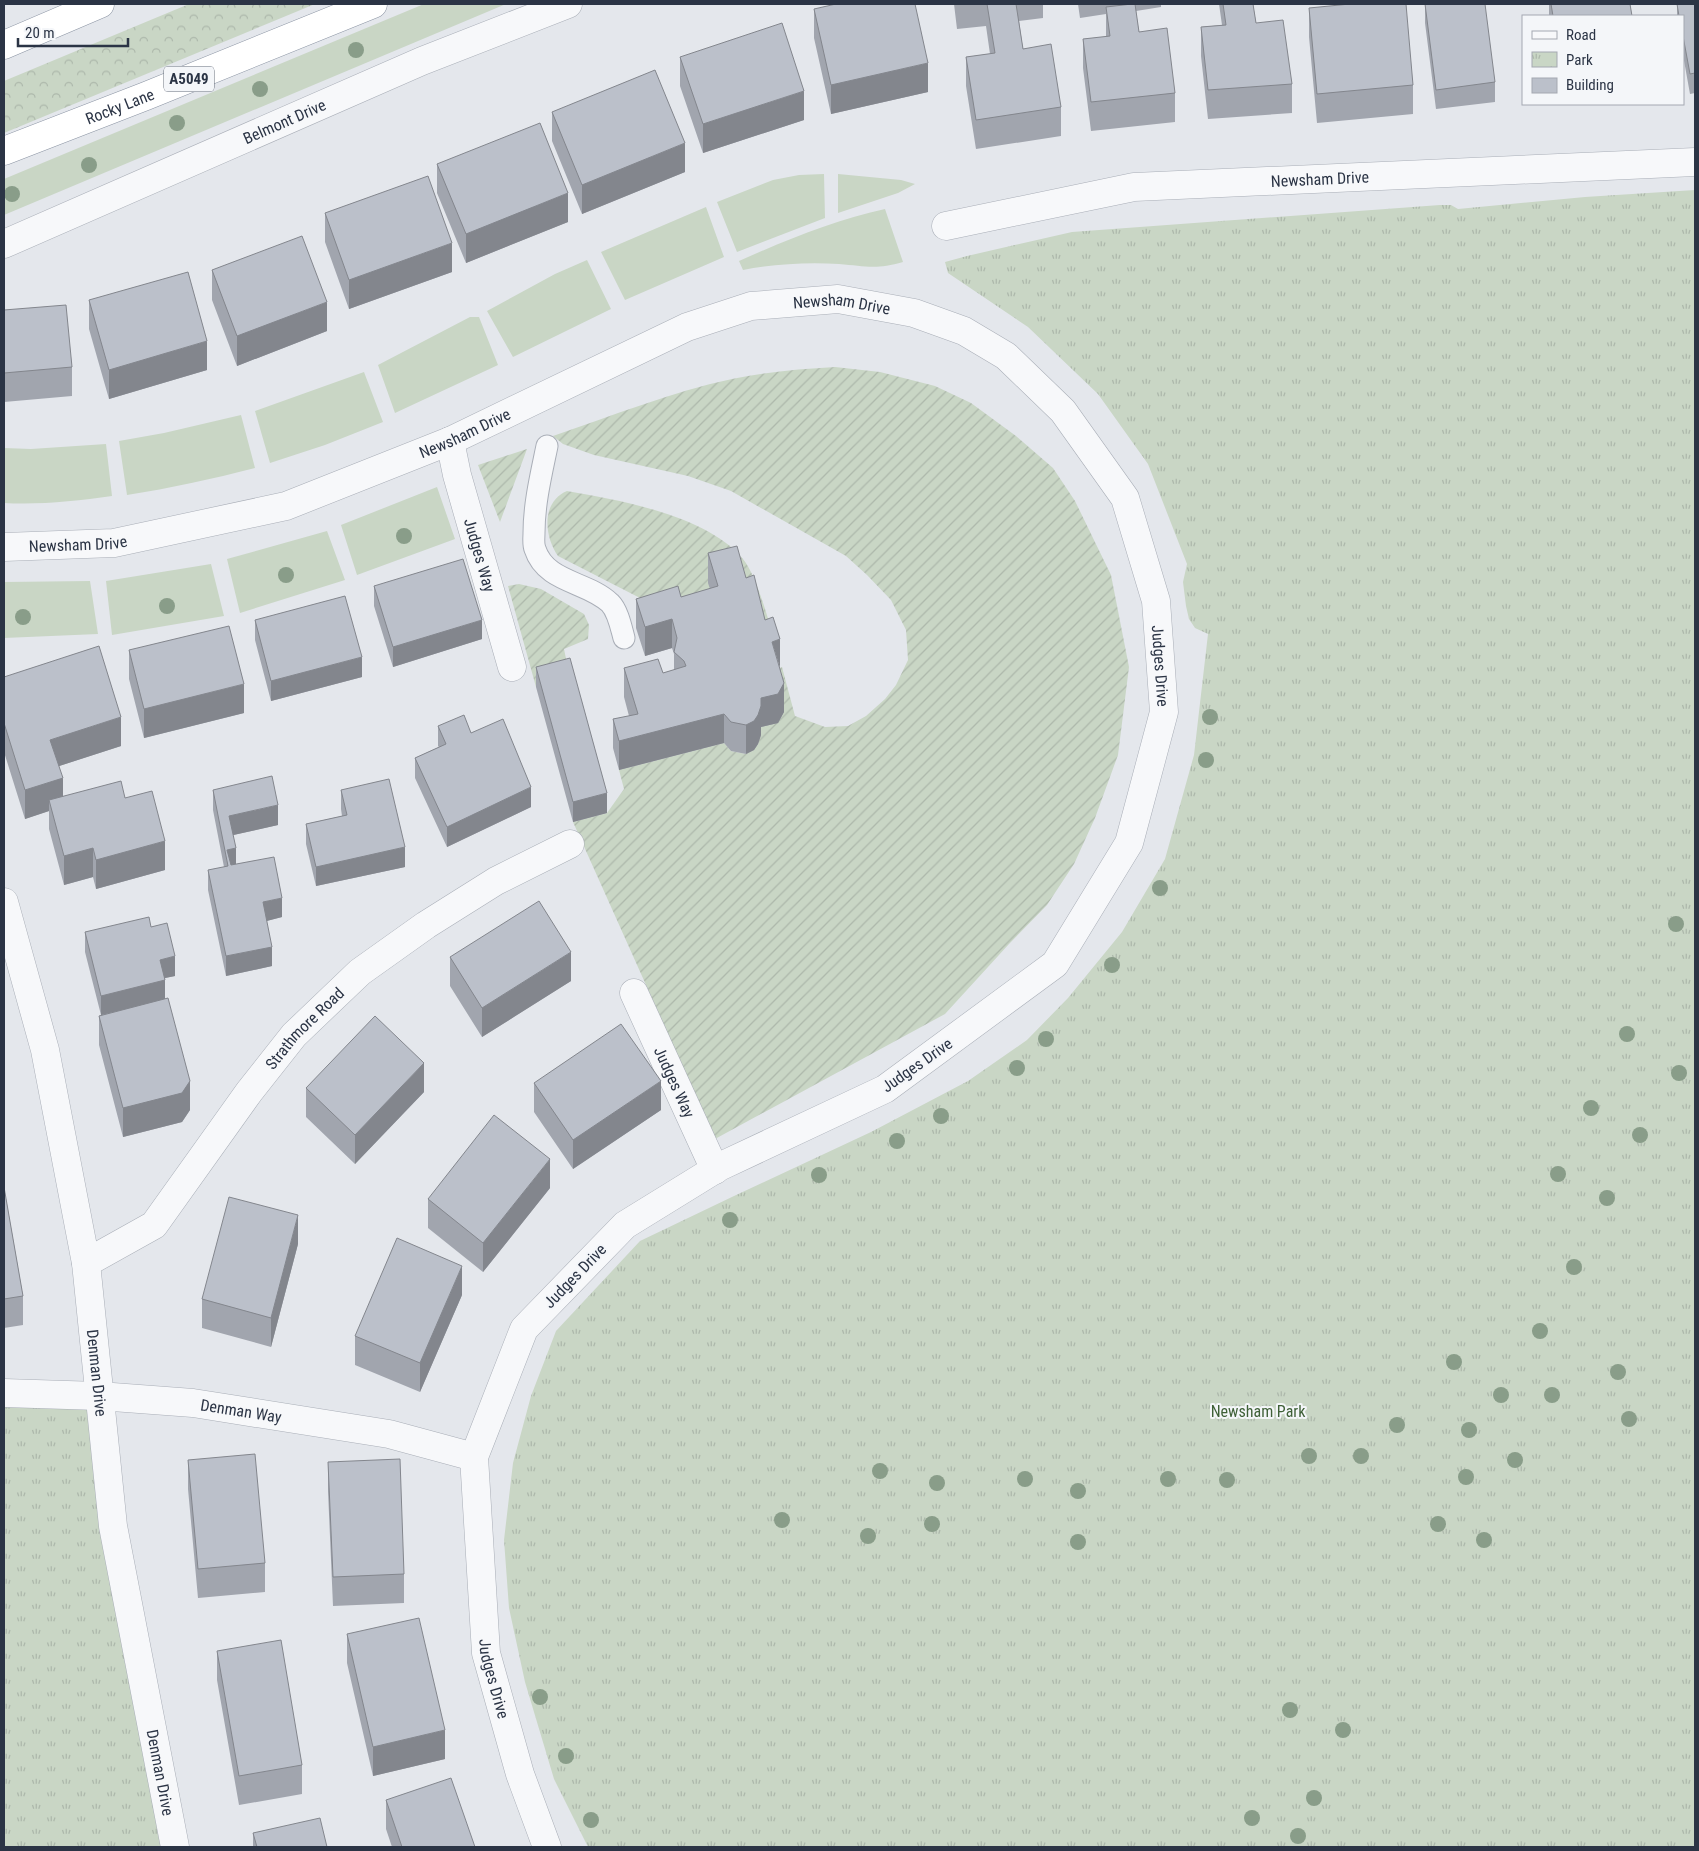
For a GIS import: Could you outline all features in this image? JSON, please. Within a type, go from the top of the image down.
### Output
[{"type":"highway","points":[[4,45],[100,4]]},
{"type":"highway","name":"Rocky Lane","points":[[4,152],[373,4]]},
{"type":"street","name":"Belmont Drive","points":[[4,244],[422,60],[568,4]]},
{"type":"street","name":"Newsham Drive","points":[[946,226],[1134,187],[1695,162]]},
{"type":"street","name":"Newsham Drive","points":[[4,547],[114,543],[286,506],[450,441],[687,327],[751,306],[838,299],[914,313]]},
{"type":"street","name":"Judges Drive","points":[[547,1847],[520,1774],[486,1653],[474,1457],[524,1330],[625,1225],[715,1170],[885,1089],[1054,964],[1129,843],[1164,712],[1156,602],[1125,498],[1063,411],[1006,356],[964,331],[914,313]]},
{"type":"street","name":"Judges Way","points":[[450,441],[457,475],[512,667]]},
{"type":"street","name":"Strathmore Road","points":[[86,1263],[154,1225],[249,1092],[289,1042],[360,972],[426,925],[496,881],[570,844]]},
{"type":"street","name":"Denman Drive","points":[[4,902],[45,1050],[86,1263],[112,1526],[175,1847]]},
{"type":"street","name":"Judges Way","points":[[634,993],[715,1170]]},
{"type":"street","name":"Denman Way","points":[[4,1393],[99,1396],[193,1403],[380,1432],[474,1457]]},
{"type":"lane","points":[[547,446],[534,519],[534,548],[544,567],[562,579],[585,588],[610,603],[619,619],[624,638]]},
{"type":"green space","points":[[189,4],[315,4],[4,133],[4,81]]},
{"type":"green space","points":[[424,4],[506,4],[4,215],[4,179]]},
{"type":"green space","points":[[824,174],[825,218],[737,252],[717,202],[773,180],[799,175]]},
{"type":"green space","points":[[838,174],[901,180],[915,184],[898,193],[838,213]]},
{"type":"green space","name":"Newsham Park","points":[[1695,190],[1695,1847],[588,1847],[554,1779],[525,1682],[509,1608],[504,1540],[513,1463],[531,1396],[556,1331],[640,1241],[871,1132],[968,1081],[1027,1040],[1068,998],[1122,932],[1165,859],[1194,755],[1208,634],[1195,628],[1189,619],[1183,582],[1187,564],[1148,464],[1098,394],[1028,327],[948,273],[945,262],[1072,232],[1440,205],[1451,205],[1458,209],[1585,197]]},
{"type":"green space","points":[[706,207],[724,257],[625,300],[601,252]]},
{"type":"green space","points":[[885,209],[903,262],[878,267],[827,263],[767,266],[743,270],[739,261],[811,231]]},
{"type":"green space","points":[[587,260],[611,309],[513,357],[487,311],[555,274]]},
{"type":"green space","points":[[470,317],[479,317],[498,365],[395,413],[378,365]]},
{"type":"green space","points":[[835,367],[880,372],[935,386],[971,403],[1016,436],[1053,468],[1075,501],[1111,575],[1129,667],[1118,755],[1095,818],[1074,864],[1047,905],[945,1014],[715,1139],[573,822],[607,813],[624,789],[619,770],[724,743],[731,751],[746,754],[758,744],[772,671],[782,667],[795,716],[825,727],[848,726],[866,716],[885,699],[896,685],[908,660],[906,630],[891,600],[846,556],[731,491],[688,476],[594,455],[563,444],[553,436],[664,397],[709,384],[770,373]]},
{"type":"green space","points":[[364,372],[383,422],[325,445],[270,463],[255,411]]},
{"type":"green space","points":[[241,415],[255,468],[127,495],[119,441],[164,433]]},
{"type":"green space","points":[[106,444],[112,496],[58,502],[4,503],[4,448],[31,449]]},
{"type":"green space","points":[[527,449],[500,522],[478,465]]},
{"type":"green space","points":[[437,487],[455,539],[357,575],[341,525]]},
{"type":"green space","points":[[567,491],[612,499],[662,512],[686,521],[728,544],[743,559],[753,577],[776,645],[718,616],[640,598],[558,556],[553,548],[548,530],[549,511],[559,496]]},
{"type":"green space","points":[[327,531],[345,580],[240,613],[227,559]]},
{"type":"green space","points":[[211,564],[224,616],[112,635],[106,581]]},
{"type":"green space","points":[[90,581],[98,634],[4,638],[4,582]]},
{"type":"green space","points":[[519,584],[541,589],[584,614],[589,625],[588,639],[564,649],[570,678],[536,687],[508,586]]},
{"type":"green space","points":[[4,1393],[99,1396],[175,1847],[4,1847]]},
{"type":"building","points":[[836,4],[915,4],[928,63],[831,85],[814,9]]},
{"type":"building","points":[[987,4],[1016,4],[1023,49],[1051,44],[1061,107],[976,120],[966,57],[995,53]]},
{"type":"building","points":[[1135,4],[1139,32],[1167,28],[1175,93],[1091,102],[1083,39],[1110,36],[1106,7]]},
{"type":"building","points":[[1223,4],[1253,4],[1256,23],[1283,20],[1292,84],[1208,90],[1201,27],[1226,25]]},
{"type":"building","points":[[1350,4],[1406,4],[1413,85],[1317,94],[1309,8]]},
{"type":"building","points":[[1425,4],[1485,4],[1495,82],[1436,90]]},
{"type":"building","points":[[1551,4],[1630,4],[1632,15],[1553,15]]},
{"type":"building","points":[[1677,4],[1695,4],[1695,73],[1690,74],[1684,41],[1684,15],[1679,15]]},
{"type":"building","points":[[782,23],[804,91],[703,124],[680,57]]},
{"type":"building","points":[[655,70],[685,143],[582,185],[552,112]]},
{"type":"building","points":[[540,123],[568,193],[466,234],[437,164]]},
{"type":"building","points":[[428,176],[452,243],[349,280],[325,213]]},
{"type":"building","points":[[302,236],[327,302],[237,336],[212,270]]},
{"type":"building","points":[[188,272],[207,341],[109,370],[89,300]]},
{"type":"building","points":[[66,305],[72,367],[4,373],[4,310]]},
{"type":"building","points":[[737,546],[746,578],[754,575],[765,620],[773,617],[780,639],[772,642],[784,683],[778,694],[761,698],[758,715],[754,721],[746,725],[731,722],[724,714],[619,741],[613,719],[638,714],[624,668],[658,659],[663,673],[686,666],[684,661],[674,652],[677,638],[672,619],[645,627],[636,599],[678,586],[681,597],[718,586],[708,553]]},
{"type":"building","points":[[463,559],[482,620],[393,647],[374,586]]},
{"type":"building","points":[[345,596],[362,657],[271,681],[255,620]]},
{"type":"building","points":[[229,626],[244,684],[144,709],[129,650]]},
{"type":"building","points":[[99,646],[121,717],[50,740],[63,778],[25,790],[4,723],[4,677]]},
{"type":"building","points":[[570,658],[607,793],[573,802],[536,667]]},
{"type":"building","points":[[464,715],[471,733],[503,719],[531,787],[447,827],[415,758],[446,744],[438,726]]},
{"type":"building","points":[[272,776],[278,805],[229,816],[236,848],[227,850],[231,865],[274,857],[282,898],[263,902],[272,947],[226,956],[208,870],[228,866],[213,790]]},
{"type":"building","points":[[389,779],[405,847],[316,867],[306,824],[347,815],[341,790]]},
{"type":"building","points":[[121,781],[125,798],[152,791],[165,841],[96,860],[93,848],[64,856],[49,800]]},
{"type":"building","points":[[539,901],[571,952],[482,1008],[450,957]]},
{"type":"building","points":[[149,917],[151,927],[167,923],[175,956],[160,960],[165,980],[101,996],[85,932]]},
{"type":"building","points":[[168,998],[190,1081],[182,1093],[123,1108],[99,1016]]},
{"type":"building","points":[[375,1016],[424,1063],[355,1135],[306,1088]]},
{"type":"building","points":[[621,1024],[661,1081],[573,1140],[534,1083]]},
{"type":"building","points":[[494,1115],[550,1159],[483,1243],[428,1199]]},
{"type":"building","points":[[4,1187],[23,1296],[4,1299]]},
{"type":"building","points":[[229,1197],[298,1215],[271,1318],[202,1299]]},
{"type":"building","points":[[397,1238],[462,1266],[420,1363],[355,1336]]},
{"type":"building","points":[[255,1454],[265,1563],[198,1569],[188,1460]]},
{"type":"building","points":[[400,1459],[404,1574],[333,1577],[328,1462]]},
{"type":"building","points":[[419,1618],[445,1730],[373,1747],[347,1634]]},
{"type":"building","points":[[281,1640],[302,1765],[239,1776],[217,1651]]},
{"type":"building","points":[[451,1778],[475,1847],[402,1847],[386,1800]]},
{"type":"building","points":[[320,1818],[327,1847],[257,1847],[253,1833]]}]
